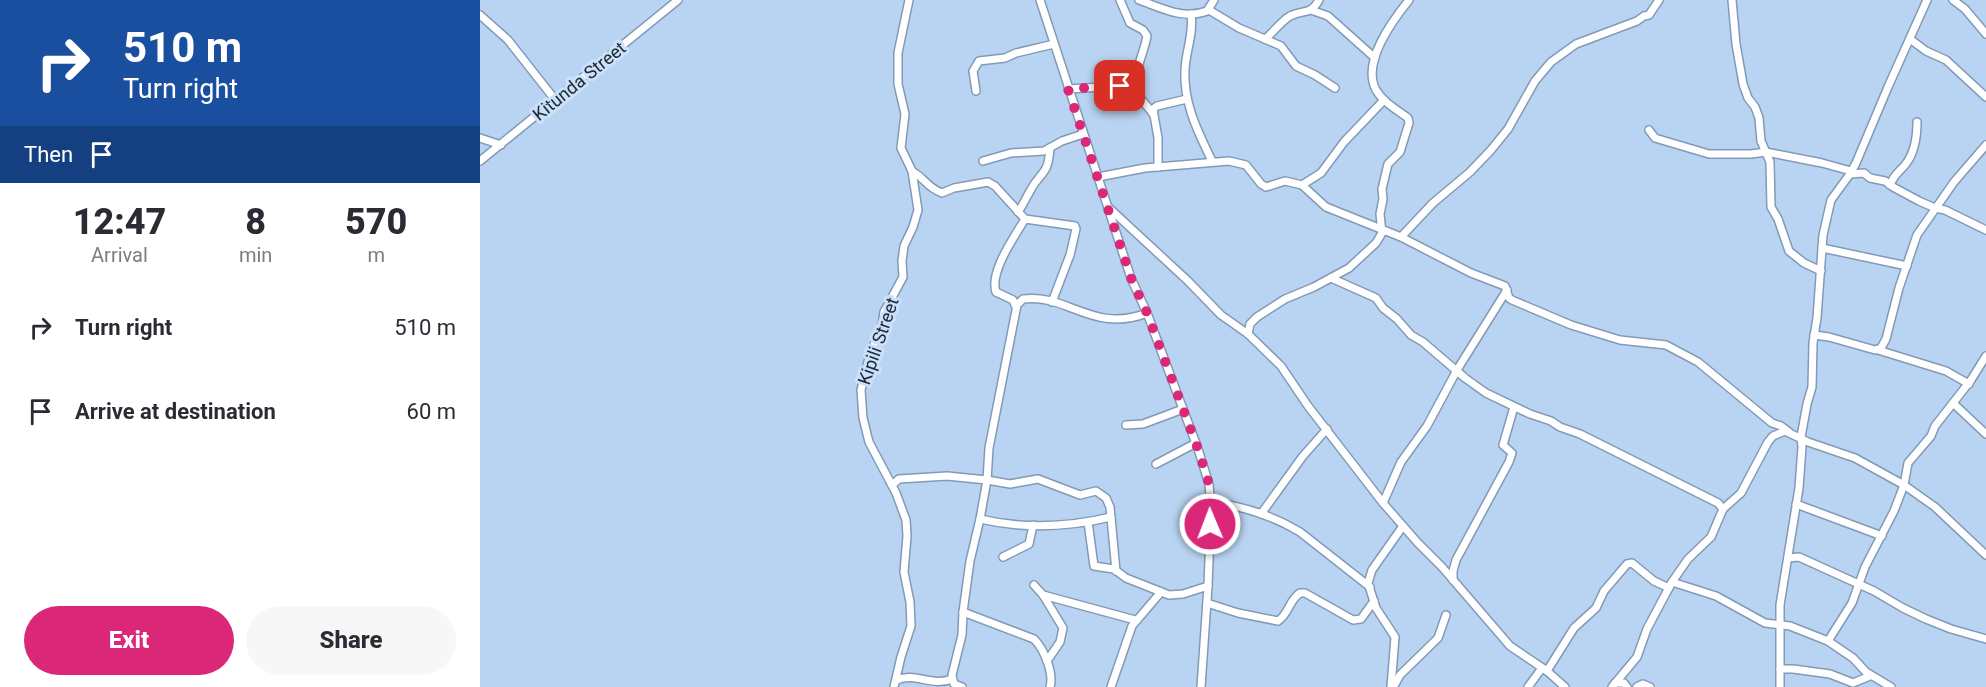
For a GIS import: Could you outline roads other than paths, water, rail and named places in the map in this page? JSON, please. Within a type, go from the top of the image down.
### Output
[{"type":"street","name":"Kitunda Street","points":[[480,161],[678,0]]},
{"type":"street","name":"Kipili Street","points":[[896,683],[912,626],[904,572],[908,536],[906,519],[867,436],[862,418],[861,390],[870,354],[883,324],[884,312],[903,277],[904,246],[915,221],[918,207],[912,171],[901,148],[905,114],[898,84],[897,64],[909,0]]},
{"type":"street","points":[[1040,0],[1131,278],[1147,313],[1209,484],[1208,586],[1201,687]]},
{"type":"street","points":[[1120,0],[1130,23],[1143,30],[1147,36],[1138,64],[1137,85],[1140,96],[1155,118],[1158,167]]},
{"type":"street","points":[[1139,0],[1168,12],[1191,14],[1205,13],[1214,0]]},
{"type":"street","points":[[1311,10],[1319,0]]},
{"type":"street","points":[[1248,334],[1250,324],[1257,317],[1285,299],[1314,287],[1349,268],[1367,254],[1378,240],[1382,229],[1380,214],[1386,173],[1390,161],[1400,152],[1409,123],[1407,118],[1384,100],[1376,89],[1372,72],[1386,32],[1409,0]]},
{"type":"street","points":[[1401,237],[1433,203],[1470,172],[1491,150],[1508,129],[1535,81],[1551,62],[1576,44],[1648,15],[1659,0]]},
{"type":"street","points":[[1732,0],[1743,84],[1759,118],[1761,141],[1771,168],[1771,207],[1778,219],[1787,249],[1804,263],[1821,271]]},
{"type":"street","points":[[1780,687],[1780,605],[1801,466],[1801,437],[1812,387],[1823,235],[1831,200],[1851,173],[1927,0]]},
{"type":"street","points":[[1953,0],[1965,9],[1986,34]]},
{"type":"street","points":[[1209,10],[1239,28],[1281,46],[1296,66],[1335,88]]},
{"type":"street","points":[[1265,39],[1291,15],[1311,10],[1328,16],[1375,58]]},
{"type":"street","points":[[1191,14],[1193,26],[1185,71],[1187,99],[1190,113],[1212,161]]},
{"type":"street","points":[[480,15],[508,40],[556,101]]},
{"type":"street","points":[[1910,39],[1926,51],[1946,60],[1986,97]]},
{"type":"street","points":[[976,91],[973,71],[979,61],[1005,58],[1054,44]]},
{"type":"street","points":[[1068,89],[1137,85]]},
{"type":"street","points":[[1153,114],[1154,107],[1187,99]]},
{"type":"street","points":[[1302,185],[1321,173],[1344,142],[1384,100]]},
{"type":"street","points":[[1890,185],[1892,178],[1906,164],[1913,151],[1917,123]]},
{"type":"street","points":[[1649,130],[1655,138],[1708,154],[1766,152],[1822,163],[1851,173],[1864,173],[1870,178],[1885,181],[1935,208],[1944,209],[1986,230]]},
{"type":"street","points":[[983,161],[1011,153],[1038,152],[1083,134]]},
{"type":"street","points":[[480,138],[501,145]]},
{"type":"street","points":[[1878,350],[1886,339],[1899,288],[1917,235],[1954,182],[1986,145]]},
{"type":"street","points":[[1018,212],[1030,191],[1046,171],[1050,148]]},
{"type":"street","points":[[1098,177],[1145,168],[1229,161],[1246,165],[1266,187],[1285,181],[1302,185],[1326,207],[1401,237],[1471,273],[1502,285],[1507,290],[1510,299],[1571,325],[1620,340],[1666,345],[1698,362],[1772,423],[1865,462],[1904,485],[1935,507],[1985,552]]},
{"type":"street","points":[[912,171],[922,177],[930,189],[942,193],[954,188],[988,182],[995,186],[1025,219],[1073,225],[1076,228],[1070,255],[1052,302]]},
{"type":"street","points":[[1107,206],[1183,276],[1221,315],[1248,334],[1281,366],[1383,503],[1403,526],[1510,646],[1565,687]]},
{"type":"street","points":[[1016,307],[1013,300],[996,292],[994,286],[1003,256],[1025,219]]},
{"type":"street","points":[[1822,249],[1907,266]]},
{"type":"street","points":[[1331,278],[1376,298],[1411,335],[1423,342],[1486,393],[1580,434],[1718,503],[1723,509]]},
{"type":"street","points":[[1383,503],[1401,462],[1427,426],[1457,370],[1507,290]]},
{"type":"street","points":[[952,682],[962,636],[970,561],[987,480],[989,448],[1016,307],[1023,299],[1052,302],[1099,318],[1125,318],[1147,313]]},
{"type":"street","points":[[1814,335],[1878,350],[1946,371],[1969,384]]},
{"type":"street","points":[[1828,641],[1847,612],[1865,567],[1882,536],[1904,485],[1908,463],[1969,384],[1986,356]]},
{"type":"street","points":[[1953,403],[1986,434]]},
{"type":"street","points":[[1453,580],[1456,560],[1509,462],[1512,453],[1503,445],[1514,407]]},
{"type":"street","points":[[1126,425],[1143,424],[1183,409]]},
{"type":"street","points":[[1261,514],[1303,456],[1327,429]]},
{"type":"street","points":[[1613,685],[1637,657],[1647,629],[1670,585],[1688,559],[1711,537],[1723,509],[1741,493],[1771,438],[1785,431],[1790,432]]},
{"type":"street","points":[[1156,464],[1196,443]]},
{"type":"street","points":[[892,485],[897,479],[942,476],[1010,484],[1038,479],[1080,495],[1096,491],[1106,498],[1111,517],[1116,571]]},
{"type":"street","points":[[1210,502],[1235,505],[1288,525],[1370,587]]},
{"type":"street","points":[[1796,504],[1882,536]]},
{"type":"street","points":[[980,519],[998,523],[1033,525],[1088,522],[1111,517]]},
{"type":"street","points":[[1088,522],[1093,565],[1116,571],[1126,578],[1176,596],[1208,586]]},
{"type":"street","points":[[1003,557],[1030,543],[1033,525]]},
{"type":"street","points":[[1395,685],[1395,638],[1374,601],[1368,583],[1372,570],[1403,526]]},
{"type":"street","points":[[1788,558],[1799,557],[1859,584],[1926,619],[1986,639]]},
{"type":"street","points":[[1528,687],[1545,670],[1574,628],[1596,608],[1604,591],[1627,564],[1632,563],[1654,581],[1716,596],[1765,623],[1780,624],[1828,641],[1853,658],[1870,675],[1891,687]]},
{"type":"street","points":[[1034,585],[1064,630],[1060,642],[1047,662]]},
{"type":"street","points":[[1111,687],[1128,636],[1136,620],[1161,592]]},
{"type":"street","points":[[1207,603],[1238,613],[1278,621],[1284,617],[1295,595],[1300,592],[1353,620],[1362,619],[1374,601]]},
{"type":"street","points":[[1042,595],[1136,620]]},
{"type":"street","points":[[963,612],[1034,639],[1047,662],[1051,679],[1050,687]]},
{"type":"street","points":[[1395,685],[1400,675],[1438,638],[1446,615]]},
{"type":"street","points":[[1780,669],[1830,674],[1853,683],[1870,675]]},
{"type":"street","points":[[1865,687],[1870,675]]},
{"type":"street","points":[[896,683],[905,677],[942,684],[952,682],[962,687]]},
{"type":"street","points":[[1613,685],[1624,683],[1627,687]]},
{"type":"street","points":[[1637,687],[1643,684],[1650,687]]}]
